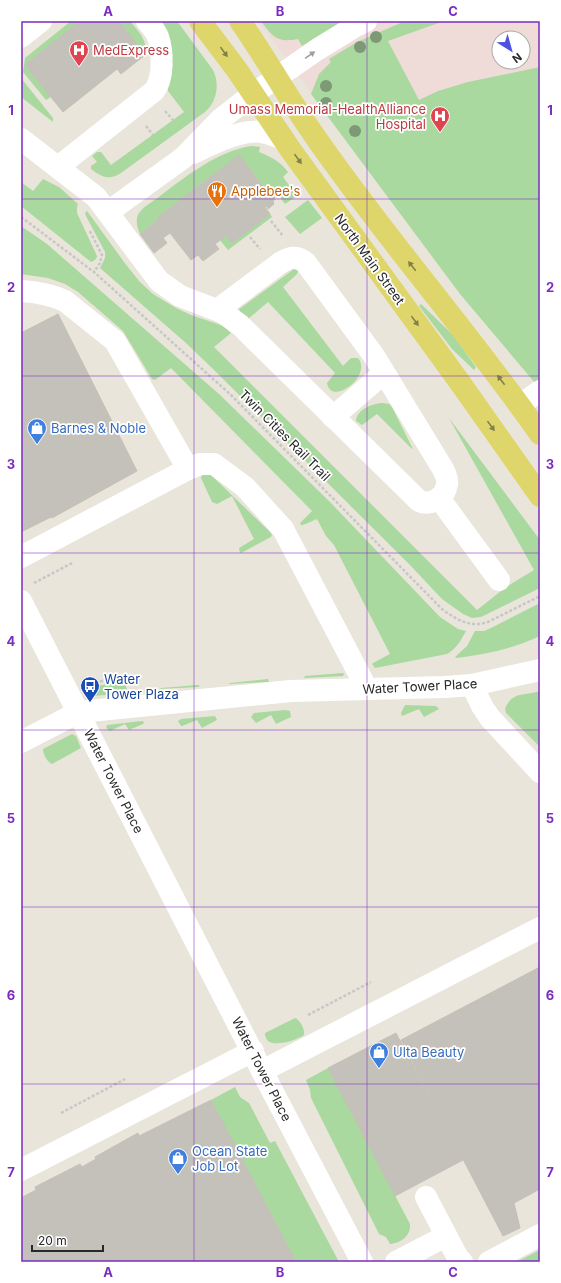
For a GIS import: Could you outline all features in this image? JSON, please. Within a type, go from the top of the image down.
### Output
[{"type":"main road","name":"North Main Street","points":[[200,21],[237,70],[283,139],[461,384],[540,496]]},
{"type":"main road","points":[[240,21],[278,78],[313,135],[422,280],[464,331],[540,434]]},
{"type":"lane","points":[[21,37],[41,21]]},
{"type":"lane","points":[[58,167],[157,88],[161,80],[161,49],[158,35],[147,21]]},
{"type":"lane","points":[[108,212],[183,158],[221,119],[253,94],[318,49],[366,21]]},
{"type":"lane","points":[[183,158],[226,138],[246,132],[261,132],[283,139]]},
{"type":"lane","points":[[21,140],[92,193],[108,212],[159,281],[180,296],[218,310],[240,325],[419,501],[430,503],[439,498],[445,491],[447,484],[446,475],[374,356],[306,263],[298,258],[288,258],[218,310]]},
{"type":"lane","points":[[21,291],[38,292],[65,300],[115,342],[188,469]]},
{"type":"lane","points":[[333,417],[384,373]]},
{"type":"lane","points":[[520,406],[540,391]]},
{"type":"lane","points":[[21,556],[188,469],[200,464],[214,464],[245,487],[284,529],[367,689]]},
{"type":"lane","points":[[439,498],[499,580]]},
{"type":"lane","points":[[21,742],[79,712],[24,594]]},
{"type":"lane","name":"Water Tower Place","points":[[362,1262],[262,1071],[79,712],[291,691],[472,685],[540,670]]},
{"type":"lane","points":[[472,685],[482,706],[490,718],[540,772]]},
{"type":"lane","points":[[262,1071],[540,928]]},
{"type":"lane","points":[[21,1170],[253,1051]]},
{"type":"lane","points":[[426,1197],[446,1236],[462,1262]]},
{"type":"lane","points":[[489,1262],[540,1235]]},
{"type":"lane","points":[[396,1262],[446,1236]]},
{"type":"path","name":"Twin Cities Rail Trail","points":[[21,217],[94,272],[231,395],[442,609],[452,617],[463,622],[481,625],[540,596]]},
{"type":"path","points":[[24,594],[74,562]]},
{"type":"path","points":[[85,684],[123,678]]},
{"type":"path","points":[[308,1015],[370,982]]},
{"type":"path","points":[[61,1113],[125,1079]]},
{"type":"shaded area","name":"Umass Memorial-HealthAlliance Hospital","points":[[258,21],[540,21],[540,172],[440,267]]},
{"type":"green space","points":[[71,21],[80,21],[25,65],[51,97],[46,100],[23,72],[25,58]]},
{"type":"green space","points":[[119,21],[130,21],[144,41],[146,50],[145,55]]},
{"type":"green space","points":[[160,21],[177,21],[213,70],[217,87],[215,98],[205,112],[121,173],[113,177],[102,176],[91,169],[91,166],[97,162],[92,156],[97,152],[101,152],[111,165],[184,112],[168,91]]},
{"type":"green space","points":[[261,21],[343,21],[302,46],[298,39],[285,40],[276,38]]},
{"type":"green space","name":"Umass Memorial-HealthAlliance Hospital","points":[[405,21],[444,21],[388,41],[419,100],[438,91],[468,82],[540,67],[540,378],[535,383],[460,294],[311,94],[319,74],[331,62],[329,59],[357,42]]},
{"type":"green space","points":[[21,78],[53,118],[53,122],[21,97]]},
{"type":"green space","points":[[251,146],[260,147],[259,152],[275,160],[285,168],[288,172],[283,177],[297,196],[285,204],[274,189],[268,193],[239,155],[158,217],[159,219],[140,234],[137,226],[137,218],[141,210],[146,206],[203,165],[226,153]]},
{"type":"green space","points":[[43,179],[59,187],[78,204],[77,213],[97,256],[91,262],[21,206],[21,182],[33,191]]},
{"type":"green space","points":[[308,200],[322,218],[300,234],[285,217]]},
{"type":"green space","points":[[87,211],[127,266],[140,282],[153,294],[191,315],[224,326],[231,333],[214,347],[477,610],[506,587],[534,570],[449,418],[540,540],[540,588],[481,617],[472,618],[463,614],[442,599],[409,564],[212,368],[186,343],[100,268],[105,258],[105,252],[86,216],[85,213]]},
{"type":"green space","points":[[270,214],[272,217],[228,250],[220,240],[226,236],[232,243]]},
{"type":"green space","points":[[21,226],[47,244],[219,394],[330,502],[440,617],[458,629],[466,631],[456,646],[447,654],[375,668],[372,664],[373,663],[390,654],[334,545],[326,536],[317,519],[301,525],[300,523],[312,511],[171,368],[155,380],[152,379],[123,331],[78,292],[65,284],[48,278],[21,274]]},
{"type":"green space","points":[[294,269],[298,271],[297,274],[283,287],[343,366],[351,358],[358,358],[361,365],[360,373],[356,380],[343,390],[336,392],[330,390],[327,383],[335,373],[268,302],[248,319],[240,312],[239,309]]},
{"type":"green space","points":[[421,304],[453,335],[476,367],[474,370],[452,349],[419,306]]},
{"type":"green space","points":[[382,403],[389,404],[392,407],[413,449],[377,414],[362,425],[356,421],[362,410]]},
{"type":"green space","points":[[210,474],[270,532],[272,535],[271,537],[240,553],[239,548],[254,539],[232,496],[217,504],[212,502],[201,478],[202,475]]},
{"type":"green space","points":[[540,603],[540,636],[530,641],[489,653],[457,658],[455,657],[467,646],[475,631],[484,631],[491,628]]},
{"type":"green space","points":[[343,673],[343,676],[304,678],[305,676]]},
{"type":"green space","points":[[268,679],[269,682],[229,684],[230,683]]},
{"type":"green space","points":[[121,682],[125,683],[127,690],[123,694],[91,696],[86,693],[90,687]]},
{"type":"green space","points":[[200,686],[159,689],[161,688]]},
{"type":"green space","points":[[540,691],[540,747],[506,713],[505,709],[511,699],[520,695]]},
{"type":"green space","points":[[405,705],[436,706],[439,709],[424,717],[419,709],[402,716],[401,713]]},
{"type":"green space","points":[[285,710],[290,711],[291,717],[276,724],[271,715],[256,723],[251,717],[254,713]]},
{"type":"green space","points":[[215,716],[217,720],[202,728],[197,720],[182,726],[178,721],[181,719]]},
{"type":"green space","points":[[144,722],[143,724],[129,730],[125,724],[110,731],[106,728],[107,725]]},
{"type":"green space","points":[[72,734],[76,736],[81,748],[52,764],[48,762],[43,749]]},
{"type":"green space","points":[[295,1018],[302,1025],[304,1035],[292,1041],[281,1043],[272,1043],[268,1041],[265,1033]]},
{"type":"green space","points":[[328,1068],[410,1224],[407,1235],[398,1242],[390,1244],[386,1237],[379,1234],[311,1098],[306,1080]]},
{"type":"green space","points":[[235,1087],[240,1097],[249,1103],[270,1143],[275,1141],[339,1262],[296,1262],[211,1100]]},
{"type":"green space","points":[[540,1250],[540,1262],[516,1262]]},
{"type":"building","name":"MedExpress","points":[[80,21],[119,21],[145,55],[121,74],[117,69],[63,112],[25,65]]},
{"type":"building","name":"Applebee's","points":[[239,155],[268,193],[271,191],[275,197],[273,202],[274,204],[268,209],[267,206],[265,207],[270,214],[232,243],[226,236],[215,244],[219,249],[203,261],[198,255],[191,260],[170,233],[163,238],[167,243],[154,253],[140,234],[159,219],[158,217]]},
{"type":"building","points":[[58,314],[137,471],[52,518],[51,517],[21,532],[21,333]]},
{"type":"building","points":[[540,967],[540,1189],[514,1203],[520,1228],[503,1236],[401,1040]]},
{"type":"building","points":[[396,1033],[463,1160],[395,1196],[328,1068]]},
{"type":"building","points":[[211,1100],[296,1262],[21,1262],[21,1198],[36,1190],[35,1187],[80,1164],[82,1167],[96,1159],[95,1157],[138,1133],[139,1136]]},
{"type":"place","name":"MedExpress","points":[[79,67]]},
{"type":"place","name":"Umass Memorial-HealthAlliance Hospital","points":[[440,133]]},
{"type":"place","name":"Applebee's","points":[[217,208]]},
{"type":"place","name":"Barnes & Noble","points":[[37,445]]},
{"type":"place","name":"Water Tower Plaza","points":[[90,703]]},
{"type":"place","name":"Ulta Beauty","points":[[379,1069]]},
{"type":"place","name":"Ocean State Job Lot","points":[[178,1175]]}]
